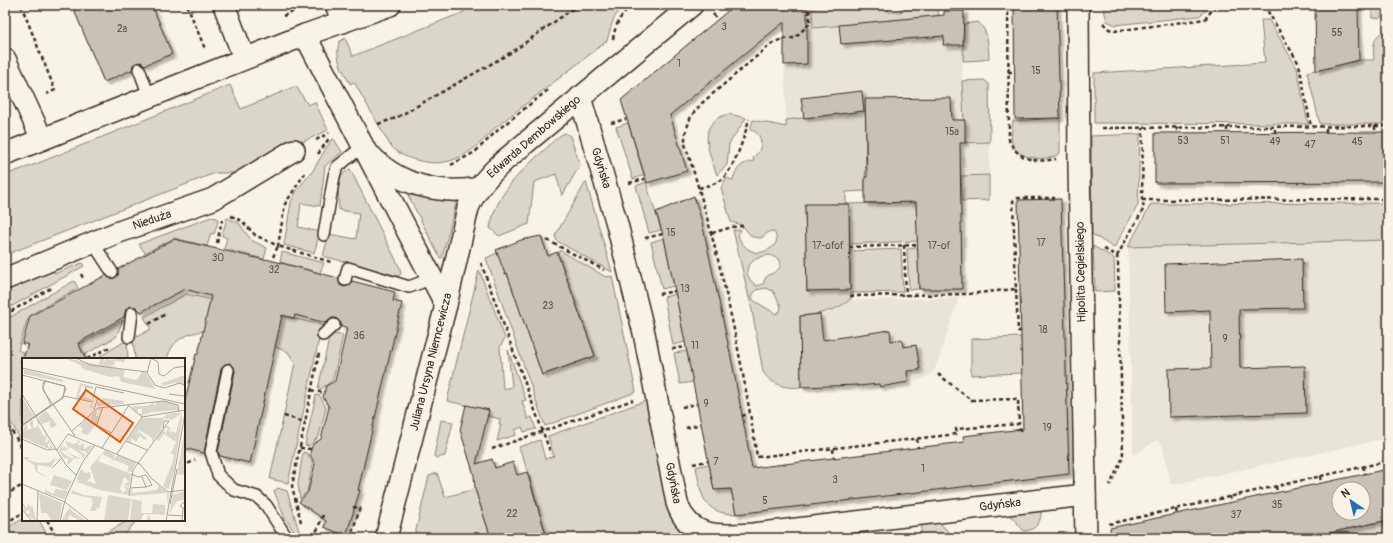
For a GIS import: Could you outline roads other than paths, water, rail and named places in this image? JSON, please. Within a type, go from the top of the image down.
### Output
[{"type":"street","points":[[224,5],[244,58]]},
{"type":"street","points":[[5,154],[305,35],[339,14],[390,5]]},
{"type":"street","name":"Edwarda Dembowskiego","points":[[362,147],[384,168],[417,184],[440,190],[458,191],[479,188],[505,160],[692,5]]},
{"type":"street","name":"Hipolita Cegielskiego","points":[[1078,5],[1080,235],[1085,495],[1094,532]]},
{"type":"street","name":"Edwarda Dembowskiego","points":[[305,35],[362,147],[446,305]]},
{"type":"street","points":[[5,59],[42,139]]},
{"type":"street","name":"Gdyńska","points":[[580,97],[617,224],[644,333],[677,503],[680,512],[692,526],[711,534],[753,534],[1085,495]]},
{"type":"street","name":"Nieduża","points":[[5,279],[116,233],[213,199],[294,150]]},
{"type":"street","name":"Juliana Ursyna Niemcewicza","points":[[386,538],[446,305],[468,208],[479,188]]},
{"type":"lane","points":[[138,69],[150,96]]},
{"type":"lane","points":[[324,235],[337,166],[362,147]]},
{"type":"lane","points":[[93,243],[112,272]]},
{"type":"lane","points":[[345,280],[348,268],[409,287],[433,278]]},
{"type":"lane","points":[[129,337],[132,313]]},
{"type":"lane","points":[[323,335],[334,325]]},
{"type":"lane","points":[[228,370],[211,452],[218,475],[234,490],[257,497],[266,504],[287,538]]}]
